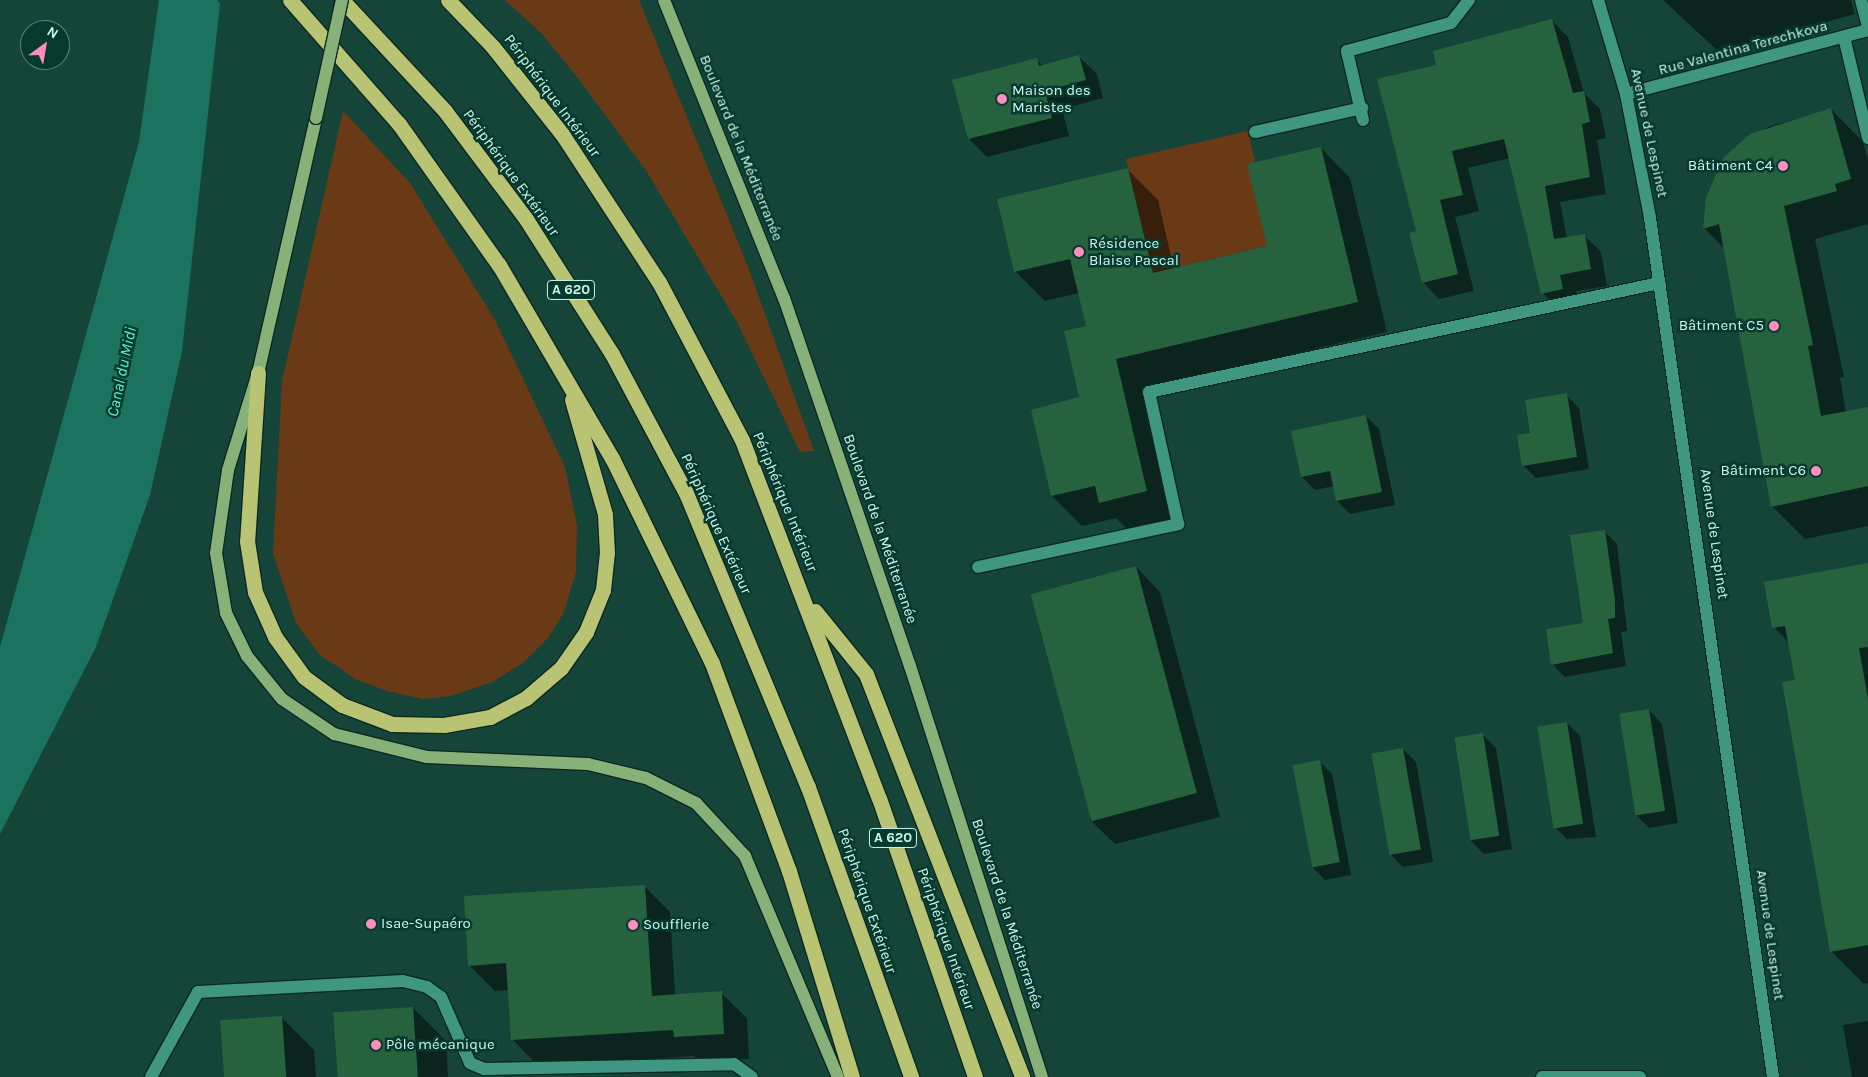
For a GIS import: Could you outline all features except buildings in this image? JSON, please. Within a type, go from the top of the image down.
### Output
[{"type":"highway","points":[[290,0],[399,124],[499,266],[612,458],[712,663],[789,871],[852,1077]]},
{"type":"highway","name":"Périphérique Extérieur","points":[[342,0],[445,111],[526,219],[612,354],[686,493],[808,788],[911,1077]]},
{"type":"highway","name":"Périphérique Intérieur","points":[[448,0],[493,47],[562,134],[659,282],[742,440],[807,602],[975,1077]]},
{"type":"highway","points":[[258,372],[247,541],[255,592],[275,637],[304,677],[342,705],[392,724],[444,725],[490,717],[526,698],[562,668],[586,632],[603,590],[605,514],[565,377]]},
{"type":"highway","points":[[807,602],[866,674],[1022,1077]]},
{"type":"main road","points":[[342,0],[258,372],[228,470],[216,553],[226,613],[253,663],[282,699],[334,734],[427,757],[588,764],[646,778],[696,803],[745,856],[838,1077]]},
{"type":"main road","name":"Boulevard de la Méditerranée","points":[[664,0],[784,298],[910,666],[1042,1077]]},
{"type":"street","points":[[1255,132],[1363,114],[1347,51],[1451,23],[1469,0]]},
{"type":"street","name":"Avenue de Lespinet","points":[[1598,0],[1626,94],[1659,283],[1773,1077]]},
{"type":"street","points":[[1861,0],[1868,26]]},
{"type":"street","name":"Rue Valentina Terechkova","points":[[1626,94],[1868,30]]},
{"type":"street","points":[[1844,37],[1868,138]]},
{"type":"street","points":[[978,567],[1178,524],[1149,392],[1659,283]]},
{"type":"street","points":[[151,1077],[198,992],[403,981],[428,987],[441,997],[466,1058],[484,1069],[734,1064],[752,1077]]},
{"type":"street","points":[[1542,1077],[1640,1077]]},
{"type":"shaded area","points":[[505,0],[639,0],[747,264],[814,451],[800,452],[737,322],[647,172],[581,82],[542,34]]},
{"type":"shaded area","points":[[343,111],[410,183],[495,320],[565,467],[577,525],[576,572],[564,612],[549,637],[523,663],[492,682],[451,696],[423,699],[387,691],[355,679],[319,654],[296,623],[273,553],[282,381]]},
{"type":"shaded area","points":[[1248,131],[1255,162],[1248,164],[1267,246],[1153,273],[1126,159]]},
{"type":"water","name":"Canal du Midi","points":[[159,0],[217,0],[220,4],[182,351],[150,495],[96,647],[0,834],[0,647],[139,142]]},
{"type":"place","name":"Maison des Maristes","points":[[1002,99]]},
{"type":"place","name":"Bâtiment C4","points":[[1783,166]]},
{"type":"place","name":"Résidence Blaise Pascal","points":[[1079,252]]},
{"type":"place","name":"Bâtiment C5","points":[[1774,326]]},
{"type":"place","name":"Bâtiment C6","points":[[1816,471]]},
{"type":"place","name":"Isae-Supaéro","points":[[371,924]]},
{"type":"place","name":"Soufflerie","points":[[633,925]]},
{"type":"place","name":"Pôle mécanique","points":[[376,1045]]}]
